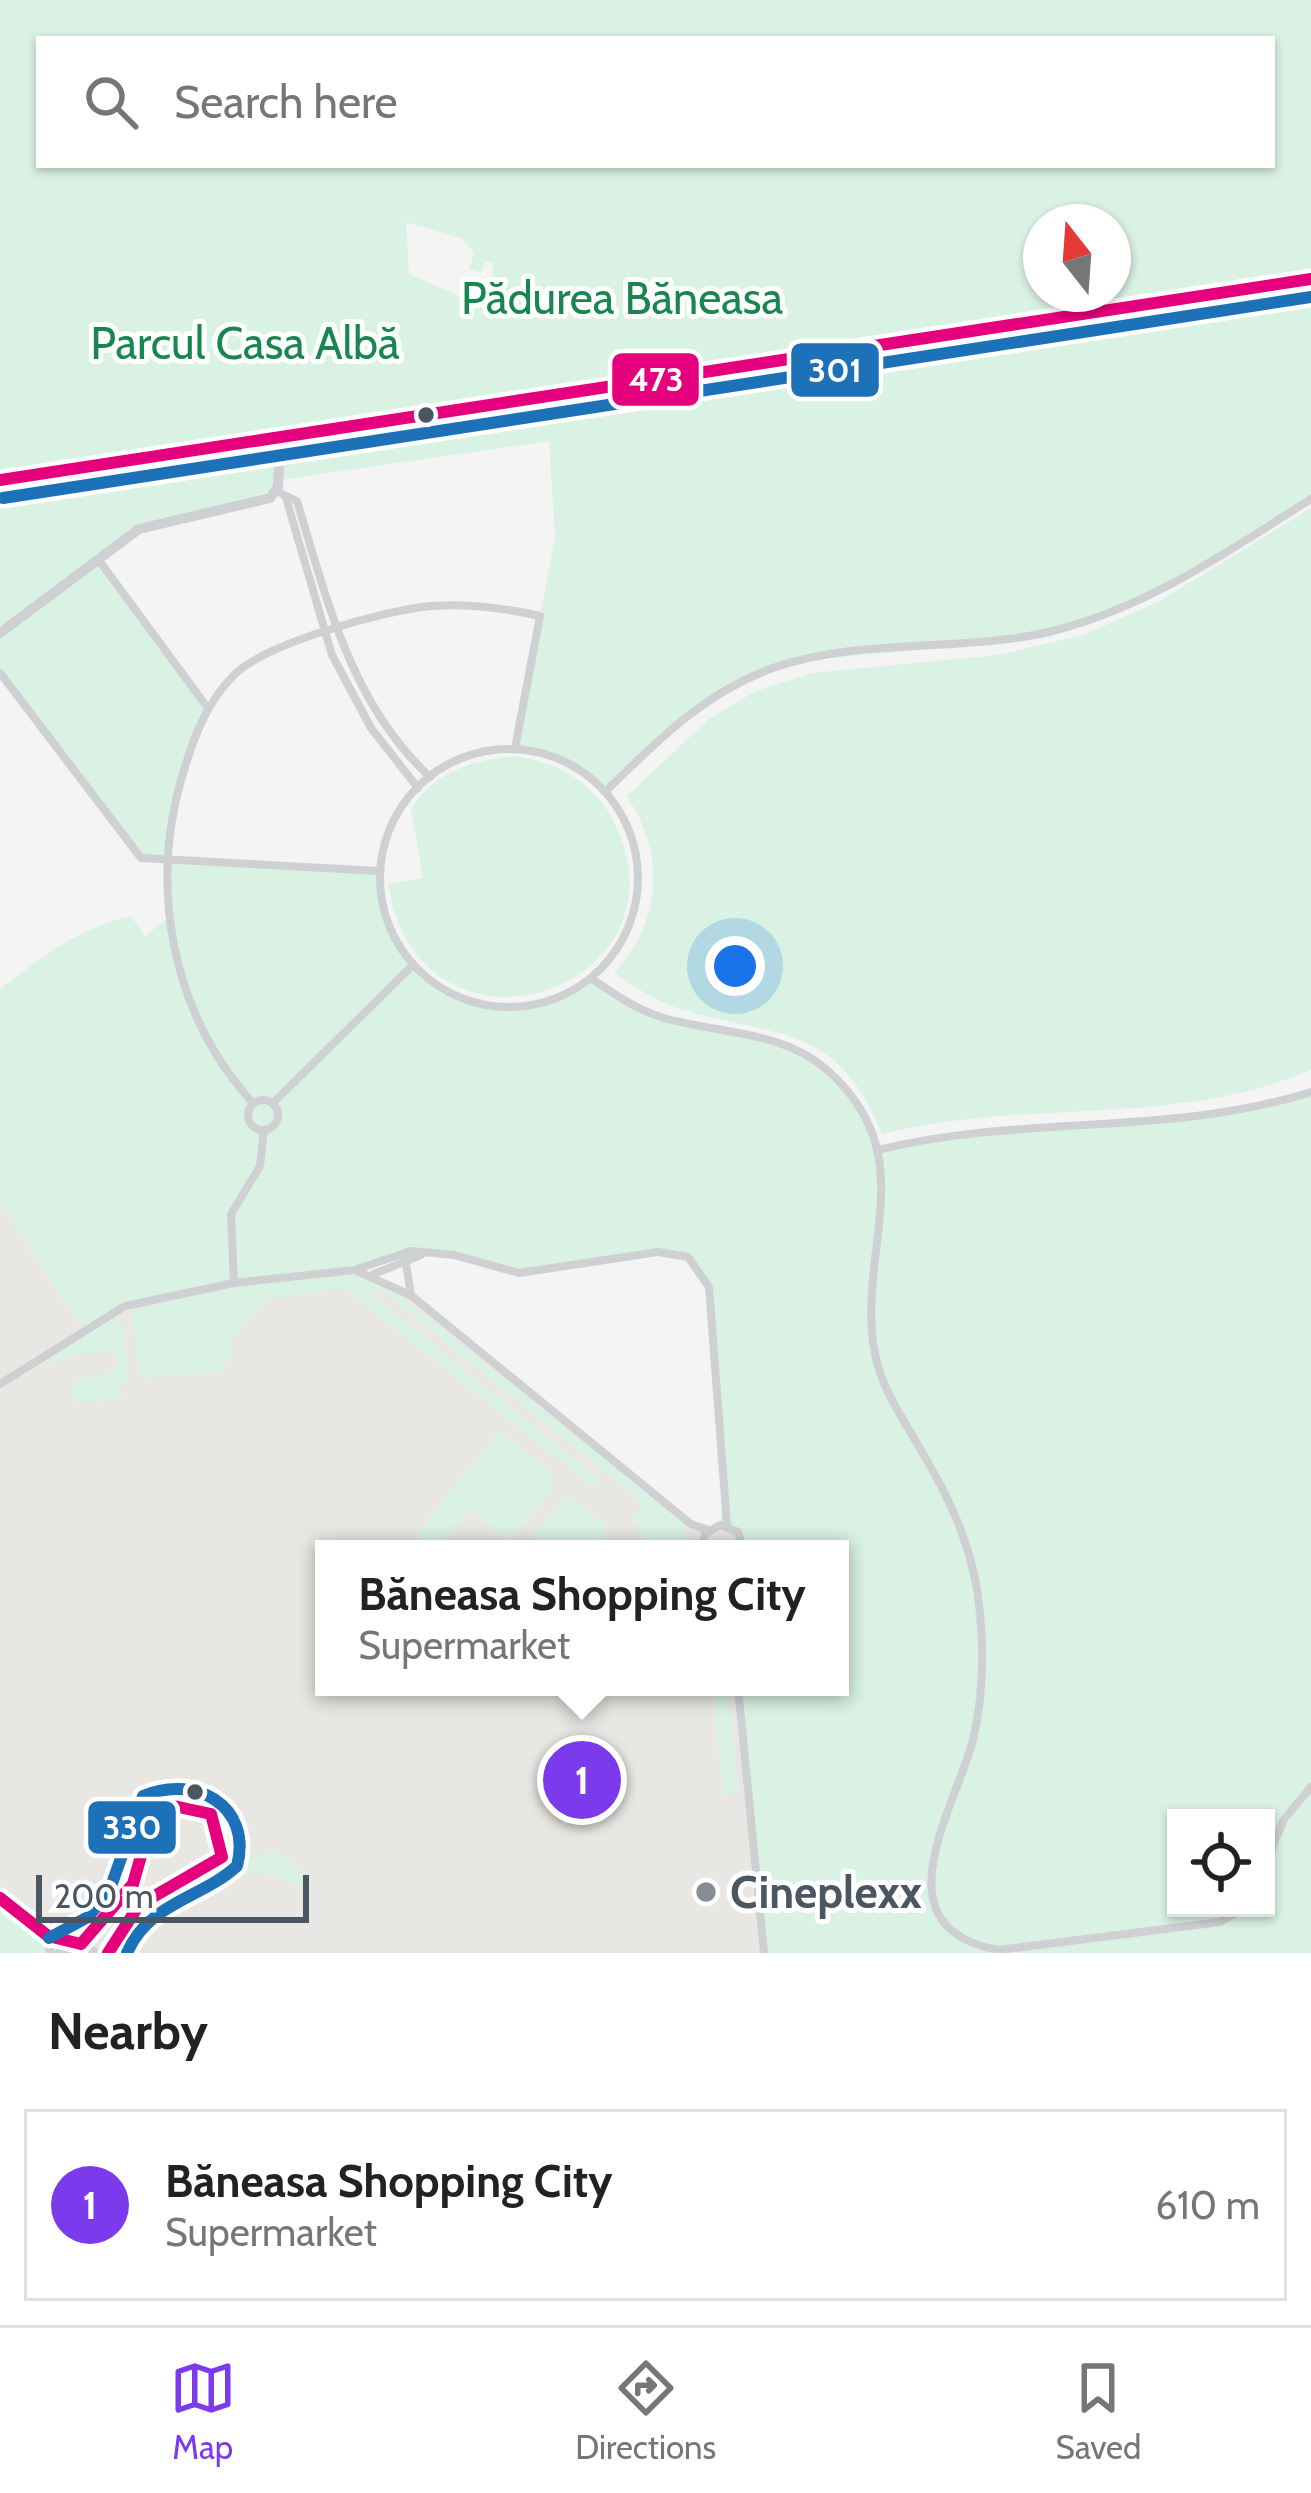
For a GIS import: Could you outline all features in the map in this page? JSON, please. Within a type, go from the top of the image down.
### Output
[{"type":"street","points":[[0,479],[1311,279]]},
{"type":"street","points":[[280,436],[280,489]]},
{"type":"street","points":[[264,439],[324,635],[357,705],[418,788]]},
{"type":"street","points":[[0,634],[150,525],[262,501],[280,489]]},
{"type":"street","points":[[280,489],[298,501],[337,632],[381,718],[430,777]]},
{"type":"street","points":[[606,791],[694,710],[744,680],[803,660],[1000,641],[1092,620],[1171,585],[1311,499]]},
{"type":"street","points":[[98,559],[207,707]]},
{"type":"street","points":[[264,1130],[250,1121],[253,1103],[222,1062],[188,998],[168,918],[166,862],[171,816],[207,707],[258,657],[428,606],[479,606],[540,616],[515,748]]},
{"type":"street","points":[[0,673],[141,858],[380,872]]},
{"type":"street","points":[[515,748],[560,759],[606,791],[633,846],[637,888],[627,928],[592,980],[553,1000],[504,1008],[451,994],[413,964],[384,910],[380,872],[390,830],[430,777],[481,753],[515,748]]},
{"type":"street","points":[[253,1103],[273,1103],[413,964]]},
{"type":"street","points":[[592,980],[646,1011],[764,1038],[805,1054],[851,1097],[878,1150],[883,1208],[874,1348],[886,1390],[959,1524],[974,1575],[982,1638],[976,1725],[932,1852],[931,1887],[948,1925],[977,1946],[999,1950],[1220,1922],[1229,1917]]},
{"type":"street","points":[[878,1150],[1045,1126],[1200,1119],[1311,1092]]},
{"type":"street","points":[[234,1283],[231,1214],[260,1166],[264,1130],[278,1118],[273,1103]]},
{"type":"street","points":[[0,1384],[124,1306],[234,1283],[355,1270],[399,1254],[428,1252],[519,1273],[675,1252],[695,1262],[709,1287],[723,1498],[728,1525],[742,1540]]},
{"type":"street","points":[[372,1274],[428,1252]]},
{"type":"street","points":[[390,1282],[388,1270],[399,1254]]},
{"type":"street","points":[[406,1263],[412,1296]]},
{"type":"street","points":[[355,1270],[390,1282],[412,1296],[692,1524],[700,1540]]},
{"type":"street","points":[[705,1540],[723,1498]]},
{"type":"street","points":[[692,1524],[728,1525]]},
{"type":"street","points":[[739,1696],[764,1953]]},
{"type":"street","points":[[1275,1841],[1284,1819],[1311,1787]]},
{"type":"street","points":[[0,1898],[68,1946]]},
{"type":"street","points":[[42,1932],[55,1953],[81,1944],[98,1953]]},
{"type":"street","points":[[1102,1937],[1104,1953]]},
{"type":"shaded area","points":[[0,1201],[83,1329],[165,1294],[338,1270],[412,1296],[704,1534],[714,1527],[733,1528],[739,1540],[315,1540],[315,1696],[739,1696],[764,1953],[0,1953]]},
{"type":"green space","points":[[0,0],[1311,0],[1311,499],[1171,585],[1092,620],[946,648],[803,660],[715,695],[606,791],[560,759],[515,748],[555,537],[549,441],[279,480],[276,491],[161,521],[99,559],[207,707],[191,747],[166,862],[380,871],[391,926],[404,951],[443,989],[468,1001],[524,1007],[592,979],[643,1009],[755,1040],[811,1064],[836,1084],[858,1112],[878,1150],[1045,1126],[1161,1123],[1311,1092],[1311,1953],[764,1953],[739,1696],[849,1696],[849,1540],[742,1540],[720,1525],[723,1498],[709,1287],[703,1273],[675,1252],[519,1273],[454,1255],[411,1251],[355,1270],[234,1283],[125,1306],[83,1329],[0,1200],[0,989],[62,945],[112,921],[131,916],[145,936],[168,918],[166,863],[141,858],[0,673]],"holes":[[[406,222],[461,238],[474,253],[469,269],[481,273],[485,261],[494,264],[486,294],[480,292],[476,303],[409,274]]]},
{"type":"green space","points":[[1311,508],[1311,1070],[1207,1099],[990,1117],[882,1134],[865,1098],[824,1053],[775,1032],[671,1006],[614,973],[642,931],[653,887],[648,841],[627,796],[709,719],[756,691],[812,673],[998,655],[1083,635],[1158,602]]},
{"type":"green space","points":[[515,756],[561,770],[598,798],[616,826],[630,884],[618,932],[586,969],[543,991],[495,996],[448,982],[410,945],[388,884],[423,878],[411,809],[420,797],[456,770]]},
{"type":"green space","points":[[351,1273],[396,1292],[684,1523],[687,1540],[648,1540],[632,1518],[642,1506],[638,1499],[377,1287],[371,1294],[598,1478],[598,1484],[592,1485],[345,1289],[266,1299],[231,1340],[233,1355],[219,1372],[140,1378],[132,1311],[190,1293]]},
{"type":"green space","points":[[119,1313],[130,1379],[119,1384],[122,1399],[72,1404],[73,1382],[117,1369],[115,1351],[67,1356],[54,1364],[49,1355]]},
{"type":"green space","points":[[499,1431],[551,1472],[553,1488],[511,1540],[471,1510],[442,1540],[424,1540],[417,1534]]},
{"type":"green space","points":[[568,1495],[608,1527],[600,1540],[539,1540],[532,1535]]},
{"type":"green space","points":[[713,1696],[728,1696],[739,1794],[723,1795]]},
{"type":"green space","points":[[275,1850],[299,1867],[305,1885],[294,1886],[272,1873],[229,1876],[227,1867]]},
{"type":"green space","points":[[0,1898],[42,1932],[51,1953],[0,1953]]},
{"type":"transit line","name":"473","points":[[0,480],[1311,279]]},
{"type":"transit line","name":"301","points":[[3,498],[1311,297]]},
{"type":"transit line","name":"330","points":[[49,1938],[88,1917],[109,1892],[143,1796],[181,1789],[215,1800],[236,1826],[237,1866],[148,1923],[127,1953]]},
{"type":"transit line","name":"473","points":[[0,1898],[48,1936],[81,1944],[133,1884],[154,1810],[174,1806],[211,1814],[222,1857],[139,1905],[108,1953]]},
{"type":"place","name":"Băneasa Shopping City","points":[[582,1780]]},
{"type":"place","name":"Cineplexx","points":[[706,1892]]},
{"type":"park label","name":"Pădurea Băneasa","points":[[622,298]]},
{"type":"park label","name":"Parcul Casa Albă","points":[[245,343]]}]
